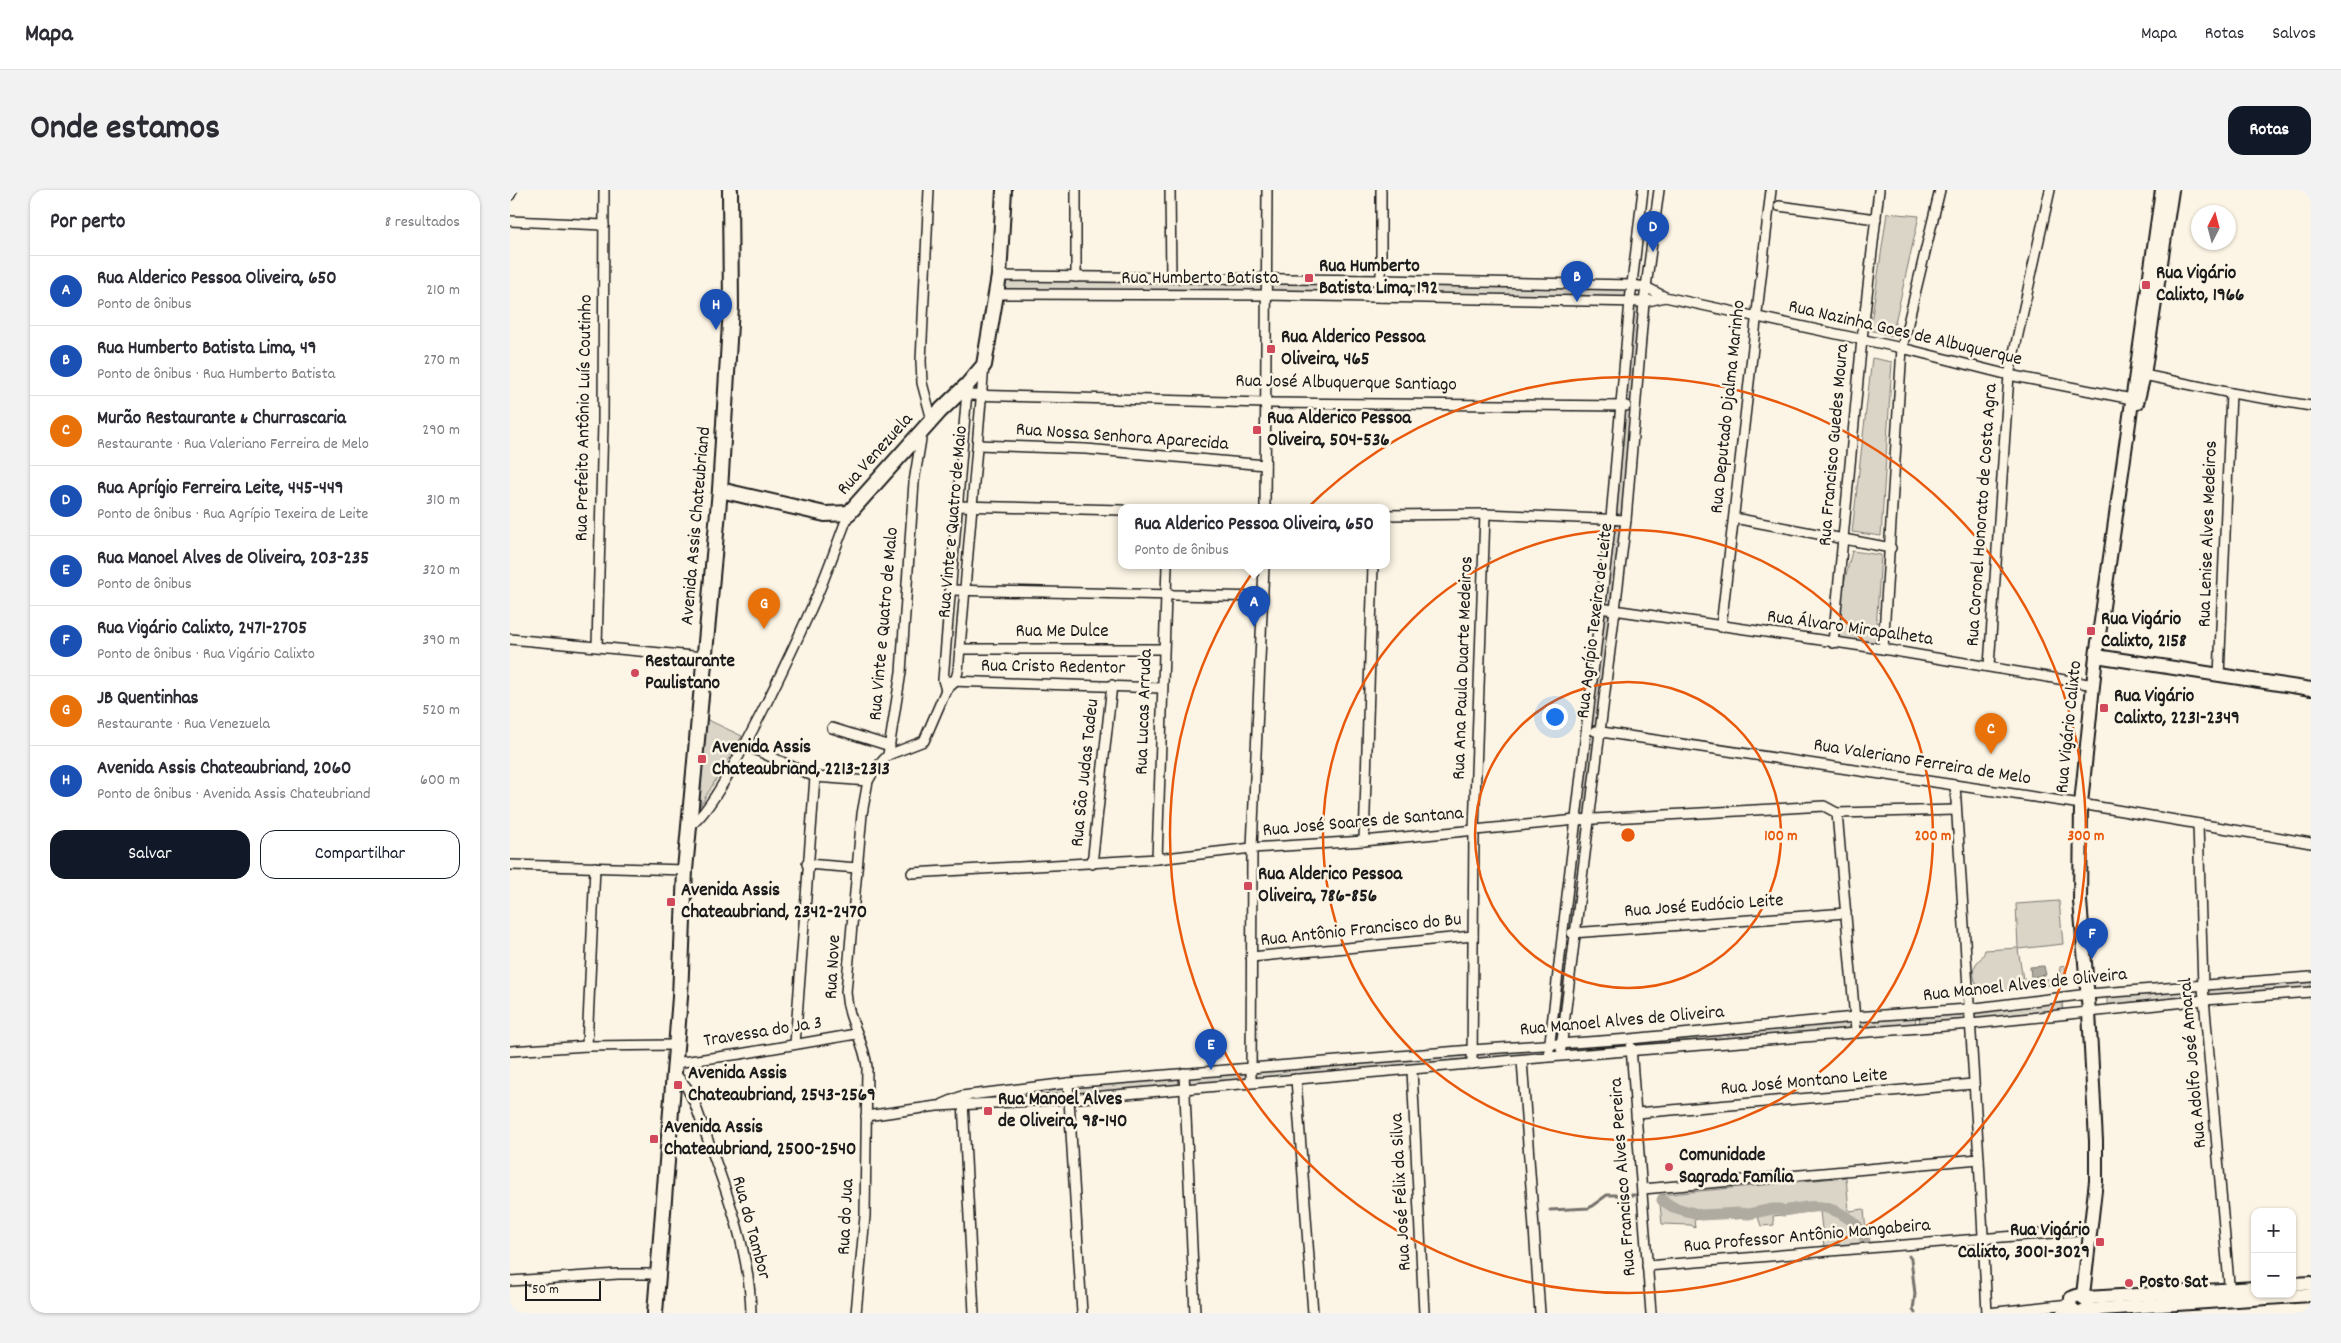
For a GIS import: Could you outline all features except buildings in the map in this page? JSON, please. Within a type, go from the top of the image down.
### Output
[{"type":"main road","name":"Avenida Assis Chateubriand","points":[[655,1313],[676,1045],[684,925],[685,870],[720,490],[731,307],[730,190]]},
{"type":"main road","points":[[967,390],[984,365],[999,276],[1004,190]]},
{"type":"main road","name":"Rua Vigário Calixto","points":[[2140,374],[2162,190]]},
{"type":"main road","name":"Rua Vigário Calixto","points":[[2090,1016],[2080,901],[2081,804],[2096,656],[2131,419],[2172,190]]},
{"type":"main road","name":"Rua Venezuela","points":[[849,513],[932,420],[967,390]]},
{"type":"main road","points":[[720,490],[825,514],[849,513]]},
{"type":"main road","points":[[2096,656],[2311,689]]},
{"type":"main road","points":[[2090,1016],[2096,1181],[2077,1307],[2230,1295],[2311,1295]]},
{"type":"main road","points":[[2296,1284],[2311,1283]]},
{"type":"main road","points":[[2230,1295],[2251,1289]]},
{"type":"street","points":[[510,196],[512,190]]},
{"type":"street","name":"Rua Prefeito Antônio Luís Coutinho","points":[[597,646],[603,424],[604,190]]},
{"type":"street","name":"Rua Vinte e Quatro de Maio","points":[[929,190],[921,361],[922,383],[932,420]]},
{"type":"street","points":[[1076,190],[1076,277]]},
{"type":"street","points":[[1170,190],[1171,278]]},
{"type":"street","points":[[1266,504],[1267,190]]},
{"type":"street","points":[[1380,190],[1381,297]]},
{"type":"street","name":"Rua Agrípio Texeira de Leite","points":[[1549,1057],[1611,518],[1630,301],[1643,190]]},
{"type":"street","name":"Rua Agrípio Texeira de Leite","points":[[1560,1056],[1626,520],[1644,302],[1659,190]]},
{"type":"street","name":"Rua Deputado Djalma Marinho","points":[[1721,627],[1771,190]]},
{"type":"street","name":"Rua Francisco Guedes Moura","points":[[1833,643],[1862,340],[1880,190]]},
{"type":"street","points":[[1883,649],[1891,548],[1902,348],[1940,190]]},
{"type":"street","name":"Rua Coronel Honorato de Costa Agra","points":[[1989,666],[2009,375],[2050,190]]},
{"type":"street","points":[[1779,206],[1876,219]]},
{"type":"street","points":[[510,221],[604,225]]},
{"type":"street","name":"Rua Humberto Batista","points":[[999,276],[1381,280],[1632,285],[1646,287]]},
{"type":"street","name":"Rua Nazinha Goes de Albuquerque","points":[[1646,287],[1664,297],[1902,348],[2009,375],[2135,400]]},
{"type":"street","name":"Rua Humberto Batista","points":[[996,294],[1266,295],[1644,302]]},
{"type":"street","name":"Rua Nazinha Goes de Albuquerque","points":[[1644,302],[1664,297]]},
{"type":"street","name":"Rua Vinte e Quatro de Maio","points":[[955,682],[960,649],[984,365]]},
{"type":"street","points":[[2140,374],[2231,393],[2311,406]]},
{"type":"street","name":"Rua Vinte e Quatro de Maio","points":[[943,680],[967,390]]},
{"type":"street","name":"Rua José Albuquerque Santiago","points":[[967,390],[982,394],[1266,403],[1635,406]]},
{"type":"street","name":"Rua Lenise Alves Medeiros","points":[[2219,676],[2231,393]]},
{"type":"street","name":"Rua Vinte e Quatro de Malo","points":[[889,750],[901,672],[914,482],[922,432]]},
{"type":"street","name":"Rua Nossa Senhora Aparecida","points":[[978,445],[1086,449],[1265,465]]},
{"type":"street","points":[[957,506],[1118,510]]},
{"type":"street","name":"Rua Venezuela","points":[[690,824],[696,822],[704,814],[745,745],[823,582],[849,513]]},
{"type":"street","points":[[1390,514],[1485,514],[1626,520]]},
{"type":"street","name":"Rua Ana Paula Duarte Medeiros","points":[[1472,1064],[1474,830],[1485,514]]},
{"type":"street","points":[[1734,518],[1891,548]]},
{"type":"street","name":"Rua Lucas Arruda","points":[[1157,860],[1166,569]]},
{"type":"street","points":[[1251,1082],[1252,848],[1264,569]]},
{"type":"street","points":[[1364,841],[1373,569]]},
{"type":"street","points":[[950,590],[1263,597]]},
{"type":"street","name":"Rua Álvaro Mirapalheta","points":[[1600,608],[1883,649],[2094,685]]},
{"type":"street","points":[[510,639],[704,657]]},
{"type":"street","name":"Rua Me Dulce","points":[[960,649],[1163,649]]},
{"type":"street","points":[[943,680],[946,690]]},
{"type":"street","name":"Rua Cristo Redentor","points":[[943,680],[955,682],[1112,685],[1162,688]]},
{"type":"street","points":[[832,728],[889,750],[924,741],[946,690],[955,682]]},
{"type":"street","name":"Rua São Judas Tadeu","points":[[1092,864],[1112,685]]},
{"type":"street","name":"Rua Valeriano Ferreira de Melo","points":[[1586,730],[2081,804],[2311,843]]},
{"type":"street","points":[[745,745],[815,777],[868,782],[889,750]]},
{"type":"street","points":[[795,1044],[815,777]]},
{"type":"street","name":"Rua Nove","points":[[856,1034],[850,1020],[846,992],[868,782]]},
{"type":"street","points":[[1955,785],[1987,1313],[2077,1307]]},
{"type":"street","name":"Rua José Soares de Santana","points":[[912,873],[1157,860],[1252,848],[1364,841],[1576,820],[1817,805],[1828,807],[1837,813]]},
{"type":"street","points":[[1856,1032],[1837,813],[1956,810]]},
{"type":"street","name":"Rua Adolfo José Amaral","points":[[2198,824],[2203,987],[2230,1295]]},
{"type":"street","points":[[807,864],[858,868]]},
{"type":"street","points":[[510,865],[685,870]]},
{"type":"street","points":[[587,1046],[595,867]]},
{"type":"street","name":"Rua José Eudócio Leite","points":[[1564,933],[1846,913]]},
{"type":"street","name":"Rua Antônio Francisco do Bu","points":[[1252,958],[1473,936]]},
{"type":"street","name":"Rua Manoel Alves de Oliveira","points":[[866,1116],[937,1106],[1068,1083],[1472,1050],[1630,1040],[1854,1017],[1968,1009],[2088,994],[2311,978]]},
{"type":"street","name":"Rua Manoel Alves de Oliveira","points":[[963,1101],[1069,1099],[1631,1050],[2090,1016],[2204,1000],[2311,992]]},
{"type":"street","points":[[1916,1013],[1918,1028]]},
{"type":"street","name":"Travessa do Ja 3","points":[[674,1068],[740,1054],[856,1034]]},
{"type":"street","name":"Rua do Jua","points":[[856,1034],[864,1048],[866,1062],[865,1216],[856,1313]]},
{"type":"street","name":"Rua Francisco Alves Pereira","points":[[1630,1040],[1643,1189],[1651,1313]]},
{"type":"street","points":[[510,1051],[587,1046],[676,1045]]},
{"type":"street","points":[[1522,1060],[1540,1313]]},
{"type":"street","name":"Rua do Tambor","points":[[674,1068],[688,1088],[695,1104],[730,1205],[748,1277],[751,1313]]},
{"type":"street","name":"Rua José Félix da Silva","points":[[1412,1070],[1424,1313]]},
{"type":"street","points":[[1184,1073],[1195,1313]]},
{"type":"street","points":[[1296,1079],[1313,1313]]},
{"type":"street","points":[[1068,1083],[1082,1313]]},
{"type":"street","name":"Rua José Montano Leite","points":[[1637,1113],[1973,1084]]},
{"type":"street","points":[[963,1101],[974,1313]]},
{"type":"street","points":[[1643,1189],[1979,1159]]},
{"type":"street","name":"Rua Professor Antônio Mangabeira","points":[[1647,1266],[2090,1230]]},
{"type":"street","points":[[510,1281],[618,1274],[659,1274]]},
{"type":"shaded area","points":[[1887,213],[1919,216],[1892,336],[1870,330]]},
{"type":"shaded area","points":[[1001,279],[1262,283],[1264,293],[999,290]]},
{"type":"shaded area","points":[[1271,283],[1378,283],[1379,294],[1270,292]]},
{"type":"shaded area","points":[[1384,283],[1627,288],[1627,298],[1384,294]]},
{"type":"shaded area","points":[[1633,304],[1642,305],[1633,403],[1623,403]]},
{"type":"shaded area","points":[[1872,358],[1892,362],[1881,536],[1852,532]]},
{"type":"shaded area","points":[[1632,408],[1623,517],[1614,516],[1624,409]]},
{"type":"shaded area","points":[[1613,521],[1622,523],[1614,607],[1603,606]]},
{"type":"shaded area","points":[[1852,551],[1881,555],[1875,644],[1837,638],[1843,587]]},
{"type":"shaded area","points":[[1602,611],[1612,613],[1598,730],[1589,728]]},
{"type":"shaded area","points":[[704,718],[742,736],[700,806]]},
{"type":"shaded area","points":[[1589,733],[1596,733],[1587,818],[1578,818]]},
{"type":"shaded area","points":[[1578,822],[1588,822],[1558,1054],[1551,1055]]},
{"type":"shaded area","points":[[2059,901],[2063,944],[2018,949],[2023,979],[2059,979],[2060,967],[2065,966],[2067,983],[1980,992],[1974,978],[1974,967],[1985,950],[2018,948],[2016,904]]},
{"type":"shaded area","points":[[2044,966],[2046,975],[2031,977],[2030,967]]},
{"type":"shaded area","points":[[2311,981],[2311,990],[2207,998],[2206,989]]},
{"type":"shaded area","points":[[2202,990],[2202,998],[2107,1005],[2107,995]]},
{"type":"shaded area","points":[[2062,1001],[2063,1014],[1971,1024],[1970,1012]]},
{"type":"shaded area","points":[[1965,1012],[1967,1022],[1920,1025],[1919,1015]]},
{"type":"shaded area","points":[[1915,1014],[1916,1026],[1858,1029],[1858,1019]]},
{"type":"shaded area","points":[[1852,1019],[1854,1030],[1633,1048],[1632,1042]]},
{"type":"shaded area","points":[[1627,1042],[1629,1048],[1562,1053],[1563,1046]]},
{"type":"shaded area","points":[[1547,1047],[1547,1055],[1474,1061],[1474,1052]]},
{"type":"shaded area","points":[[1469,1052],[1470,1062],[1254,1079],[1253,1069]]},
{"type":"shaded area","points":[[1249,1070],[1249,1080],[1187,1086],[1187,1075]]},
{"type":"shaded area","points":[[1180,1076],[1181,1087],[1070,1097],[1070,1086]]},
{"type":"shaded area","points":[[1064,1086],[1066,1100],[965,1103],[964,1098]]},
{"type":"shaded area","points":[[1846,1177],[1849,1211],[1864,1209],[1867,1243],[1824,1247],[1820,1211],[1773,1216],[1774,1225],[1761,1226],[1758,1217],[1734,1219],[1732,1215],[1694,1220],[1695,1228],[1691,1225],[1662,1224],[1659,1195]]},
{"type":"waterway","points":[[1550,1210],[1589,1208],[1607,1195],[1637,1195]]},
{"type":"waterway","points":[[1662,1200],[1673,1207],[1701,1215],[1748,1214],[1773,1209],[1783,1211],[1805,1207],[1822,1207],[1838,1212],[1850,1220],[1860,1229],[1865,1240]]},
{"type":"waterway","points":[[1909,1256],[1911,1259],[1915,1294],[1913,1310],[1915,1313]]},
{"type":"place","name":"Rua Aprígio Ferreira Leite, 445-449","points":[[1653,252]]},
{"type":"place","name":"Rua Humberto Batista Lima, 192","points":[[1309,278]]},
{"type":"place","name":"Rua Vigário Calixto, 1966","points":[[2146,285]]},
{"type":"place","name":"Rua Humberto Batista Lima, 49","points":[[1577,302]]},
{"type":"place","name":"Avenida Assis Chateaubriand, 2060","points":[[716,330]]},
{"type":"place","name":"Rua Alderico Pessoa Oliveira, 465","points":[[1271,349]]},
{"type":"place","name":"Rua Alderico Pessoa Oliveira, 504-536","points":[[1257,430]]},
{"type":"place","name":"Rua Alderico Pessoa Oliveira, 650","points":[[1254,627]]},
{"type":"place","name":"JB Quentinhas","points":[[764,629]]},
{"type":"place","name":"Rua Vigário Calixto, 2158","points":[[2091,631]]},
{"type":"place","name":"Restaurante Paulistano","points":[[635,673]]},
{"type":"place","name":"Rua Vigário Calixto, 2231-2349","points":[[2104,708]]},
{"type":"place","name":"Murão Restaurante & Churrascaria","points":[[1991,754]]},
{"type":"place","name":"Avenida Assis Chateaubriand, 2213-2313","points":[[702,759]]},
{"type":"place","name":"Rua Alderico Pessoa Oliveira, 786-856","points":[[1248,886]]},
{"type":"place","name":"Avenida Assis Chateaubriand, 2342-2470","points":[[671,902]]},
{"type":"place","name":"Rua Vigário Calixto, 2471-2705","points":[[2092,959]]},
{"type":"place","name":"Rua Manoel Alves de Oliveira, 203-235","points":[[1211,1070]]},
{"type":"place","name":"Avenida Assis Chateaubriand, 2543-2569","points":[[678,1085]]},
{"type":"place","name":"Rua Manoel Alves de Oliveira, 98-140","points":[[988,1111]]},
{"type":"place","name":"Avenida Assis Chateaubriand, 2500-2540","points":[[654,1139]]},
{"type":"place","name":"Comunidade Sagrada Família","points":[[1669,1167]]},
{"type":"place","name":"Rua Vigário Calixto, 3001-3029","points":[[2100,1242]]},
{"type":"place","name":"Posto Sat","points":[[2129,1283]]}]
